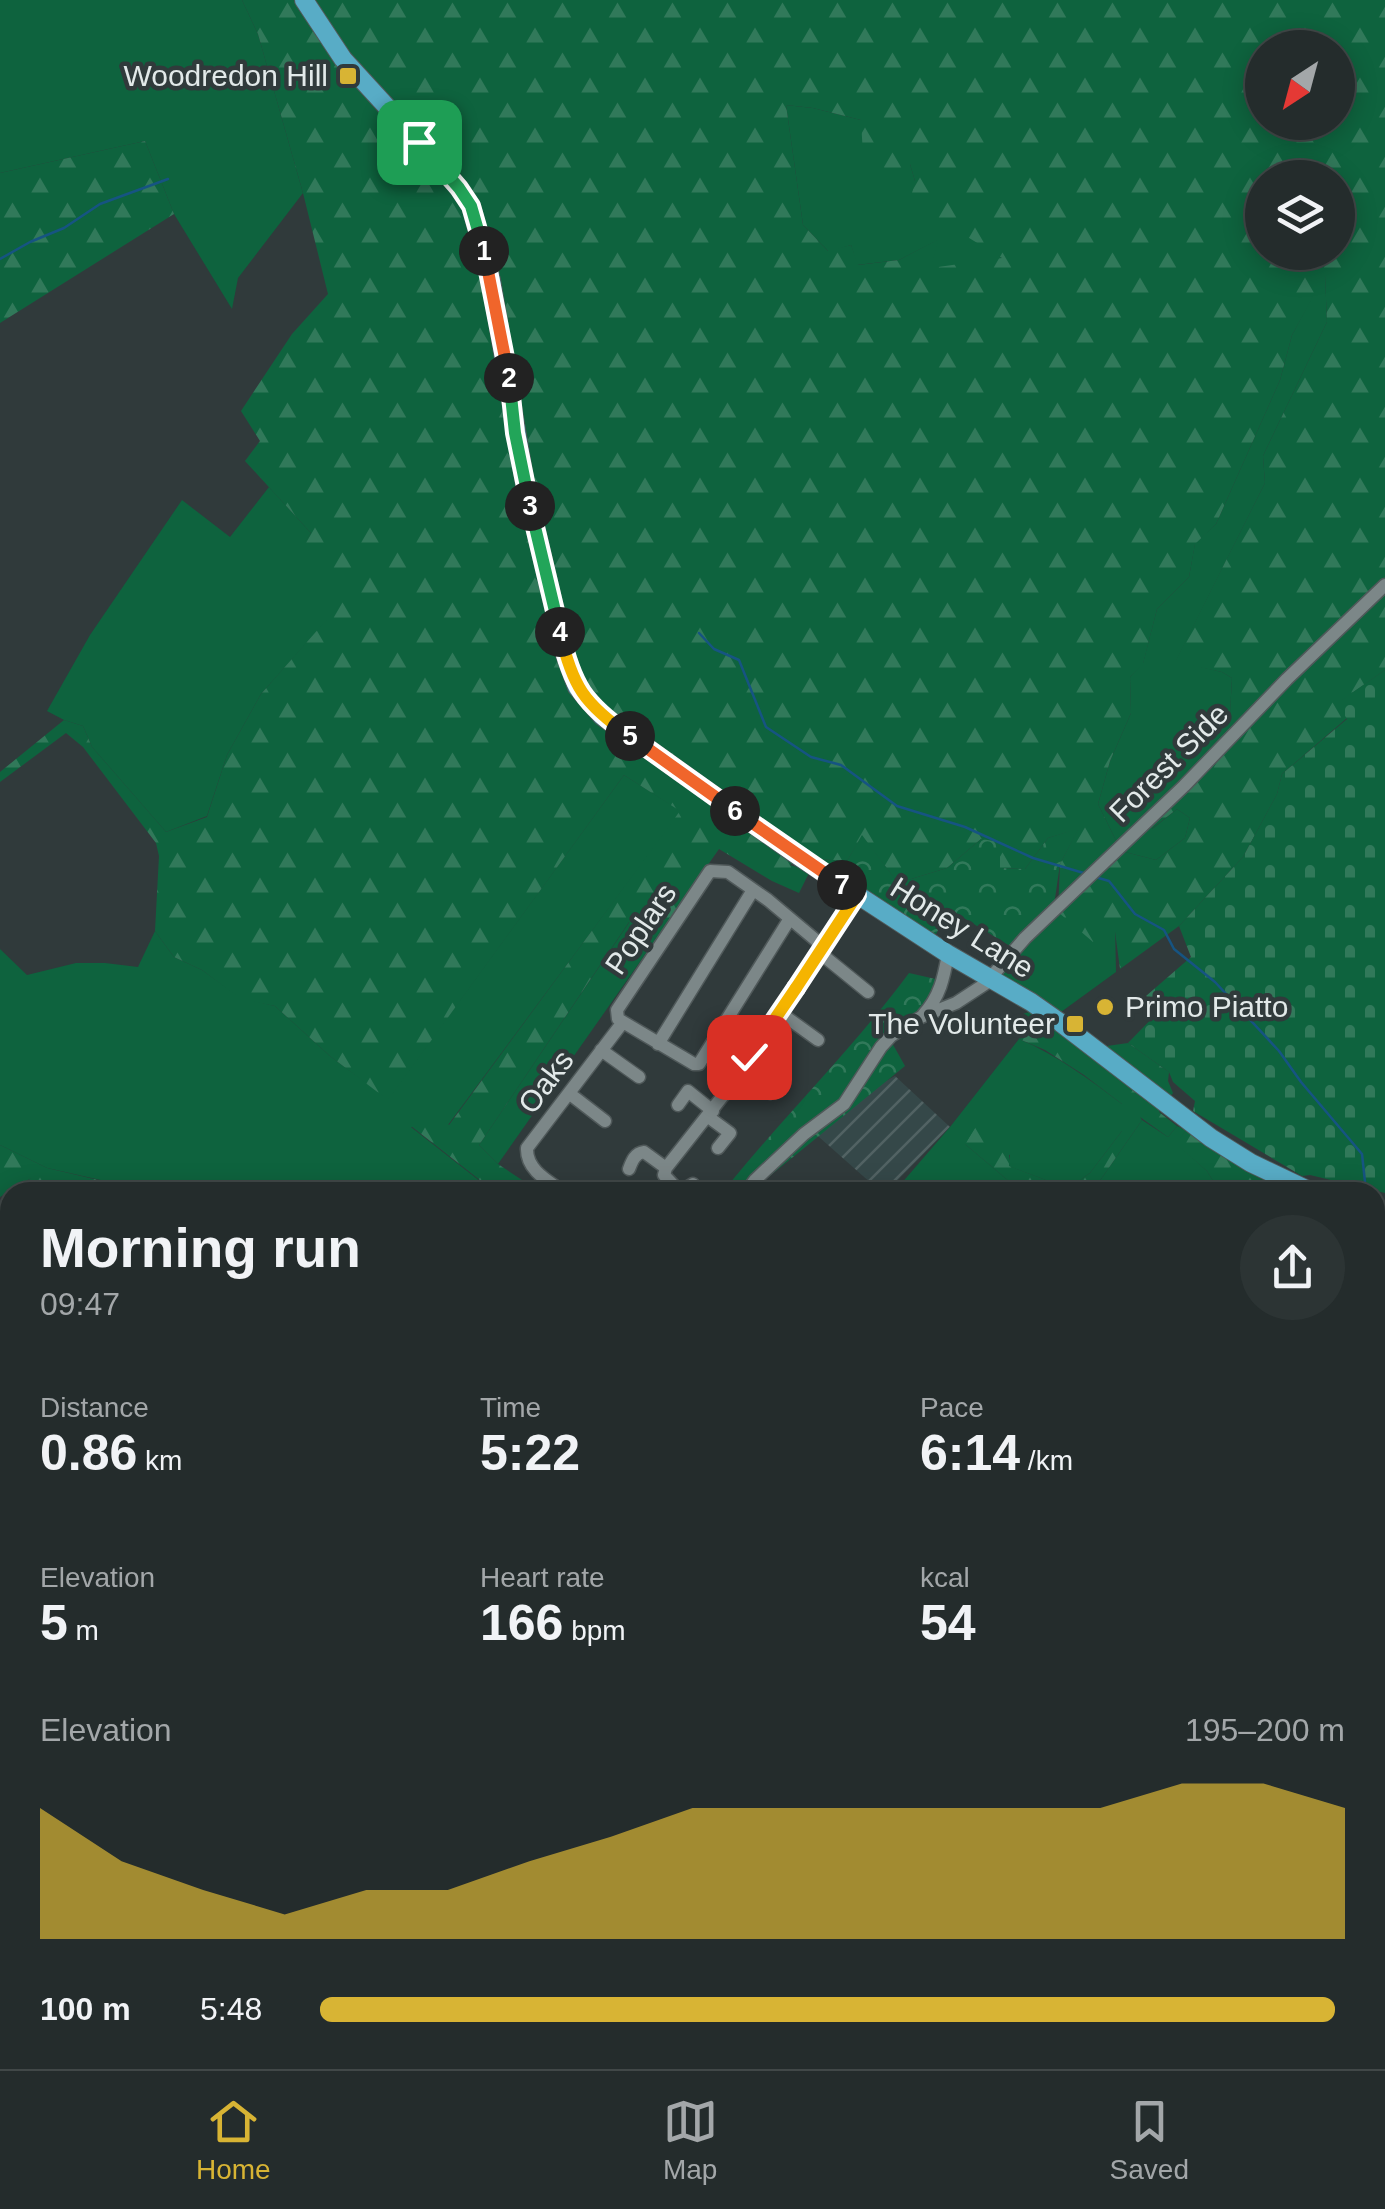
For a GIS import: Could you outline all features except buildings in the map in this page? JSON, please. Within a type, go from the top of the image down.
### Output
[{"type":"main road","name":"Honey Lane","points":[[304,0],[342,59],[419,142],[471,206],[491,280],[536,535],[565,654],[588,701],[602,716],[802,858],[1067,1027],[1211,1138],[1290,1182]]},
{"type":"street","name":"Forest Side","points":[[921,1016],[956,1003],[986,984],[1024,938],[1184,786],[1385,585]]},
{"type":"street","name":"Poplars","points":[[753,890],[728,872],[710,871],[617,1010],[618,1018],[698,1064],[789,920]]},
{"type":"street","points":[[658,1044],[753,890],[868,992]]},
{"type":"street","points":[[673,1182],[664,1175],[666,1168],[732,1083],[857,895]]},
{"type":"street","points":[[754,1182],[804,1134],[844,1104],[880,1047],[936,1000],[948,954]]},
{"type":"street","points":[[780,1012],[818,1040]]},
{"type":"street","name":"Oaks","points":[[550,1182],[527,1158],[528,1148],[622,1022]]},
{"type":"street","points":[[601,1050],[638,1078]]},
{"type":"street","points":[[749,1057],[781,1078],[770,1093]]},
{"type":"street","points":[[678,1105],[688,1091],[730,1132],[718,1148]]},
{"type":"street","points":[[570,1094],[605,1121]]},
{"type":"street","points":[[629,1169],[639,1152],[666,1168]]},
{"type":"shaded area","points":[[895,1076],[950,1127],[896,1182],[870,1182],[810,1129],[844,1104]]},
{"type":"green space","points":[[0,0],[242,0],[258,34],[303,193],[238,278],[232,309],[174,214],[145,141],[0,173]]},
{"type":"green space","points":[[242,0],[300,0],[470,214],[574,688],[796,861],[790,865],[810,871],[799,893],[719,849],[656,939],[629,922],[479,1145],[525,1182],[482,1182],[411,1126],[422,1108],[449,1125],[680,811],[624,775],[388,1100],[330,1056],[275,1006],[241,999],[202,970],[174,957],[155,931],[159,856],[156,843],[83,747],[66,733],[0,782],[0,772],[64,720],[83,726],[92,747],[166,832],[207,817],[227,755],[261,694],[344,600],[301,547],[311,533],[245,461],[260,441],[241,411],[292,334],[328,294],[258,34]]},
{"type":"green space","points":[[312,0],[1385,0],[1385,670],[1338,703],[1347,718],[1282,774],[1277,794],[1243,857],[1179,926],[1120,969],[1114,924],[1093,942],[1058,912],[1060,864],[1078,829],[1048,838],[1025,869],[1000,868],[981,839],[947,868],[898,883],[862,836],[847,861],[817,859],[632,732],[599,701],[575,664],[530,480],[501,291],[473,197],[352,61]],"holes":[[[786,105],[861,120],[863,155],[893,173],[910,164],[915,181],[912,193],[928,213],[1002,258],[931,268],[939,239],[899,260],[858,265],[851,245],[828,251],[803,225]],[[1325,275],[1327,322],[1263,456],[1265,483],[1175,662],[1222,672],[1232,678],[1230,714],[1162,776],[1150,830],[1177,809],[1190,818],[1185,838],[1156,860],[1121,851],[1098,804],[1110,761],[1131,713],[1130,677],[1143,664],[1157,609],[1189,577],[1195,544],[1216,524],[1280,380],[1292,335]]]},
{"type":"green space","points":[[786,105],[861,120],[910,164],[915,181],[1003,259],[930,269],[938,240],[899,260],[857,265],[851,245],[829,252],[803,225]]},
{"type":"green space","points":[[145,141],[174,214],[0,323],[0,173]]},
{"type":"green space","points":[[1325,273],[1327,322],[1263,456],[1265,483],[1176,661],[1232,678],[1230,714],[1162,776],[1152,829],[1177,809],[1190,818],[1185,838],[1156,860],[1121,851],[1098,804],[1110,761],[1131,713],[1130,677],[1143,663],[1157,609],[1189,577],[1195,543],[1216,524],[1280,380],[1292,335]]},
{"type":"green space","points":[[269,487],[311,533],[302,547],[345,600],[261,694],[227,755],[207,816],[166,832],[92,747],[83,726],[47,711],[90,635],[182,500],[230,537]]},
{"type":"green space","points":[[1385,670],[1385,1182],[1339,1182],[1302,1176],[1193,1111],[1195,1101],[1173,1082],[1169,1072],[1128,1043],[1162,1008],[1146,996],[1191,957],[1179,926],[1243,857],[1277,794],[1282,774],[1347,719],[1337,703]]},
{"type":"green space","points":[[624,775],[681,811],[448,1125],[411,1127],[481,1182],[109,1182],[47,1168],[0,1145],[0,949],[27,975],[76,963],[138,967],[155,931],[174,957],[202,970],[241,998],[275,1006],[330,1056],[388,1099]]},
{"type":"green space","points":[[1079,828],[1060,864],[1054,905],[1010,946],[949,909],[933,940],[817,859],[847,861],[862,835],[898,883],[947,868],[981,839],[1000,842],[1000,868],[1025,869],[1048,838]]},
{"type":"green space","points":[[1058,912],[1115,923],[1116,972],[1061,1012],[997,975]]},
{"type":"green space","points":[[630,921],[656,939],[498,1164],[479,1145]]},
{"type":"green space","points":[[909,973],[940,980],[921,1013],[887,1034],[905,1066],[762,1182],[731,1182]]},
{"type":"green space","points":[[1029,1012],[1044,1018],[1086,1049],[1128,1043],[1169,1072],[1173,1093],[1159,1112],[1177,1126],[1168,1137],[1140,1117],[1142,1120],[1099,1182],[1051,1182],[1079,1181],[1090,1173],[1122,1131],[1122,1104],[1045,1050],[1019,1039],[1007,1019]]},
{"type":"green space","points":[[1019,1039],[1060,1060],[1122,1104],[1122,1131],[1090,1173],[1079,1181],[1051,1182],[1008,1166],[1010,1155],[965,1144],[1010,1182],[903,1182]]},
{"type":"green space","points":[[1142,1120],[1168,1137],[1177,1126],[1186,1130],[1177,1144],[1214,1182],[1099,1182]]},
{"type":"green space","points":[[979,1122],[1009,1140],[1009,1166],[1051,1182],[1010,1182],[965,1144]]},
{"type":"green space","points":[[1186,1130],[1267,1182],[1214,1182],[1176,1144]]},
{"type":"green space","points":[[0,1145],[47,1168],[106,1182],[26,1182],[31,1178],[24,1182],[0,1182]]},
{"type":"waterway","points":[[0,259],[64,228],[100,204],[168,179]]},
{"type":"waterway","points":[[699,633],[714,649],[739,660],[766,727],[811,757],[841,765],[897,806],[965,827],[1033,858],[1087,874]]},
{"type":"waterway","points":[[1095,877],[1109,881],[1135,914],[1164,930],[1174,949],[1215,982],[1279,1051],[1362,1154],[1365,1182]]},
{"type":"place","name":"Woodredon Hill","points":[[348,76]]},
{"type":"place","name":"Primo Piatto","points":[[1105,1007]]},
{"type":"place","name":"The Volunteer","points":[[1075,1024]]},
{"type":"route","points":[[419,142],[459,188],[478,227],[491,280],[525,484],[565,654],[578,687],[602,716],[857,895],[749,1057]]}]
